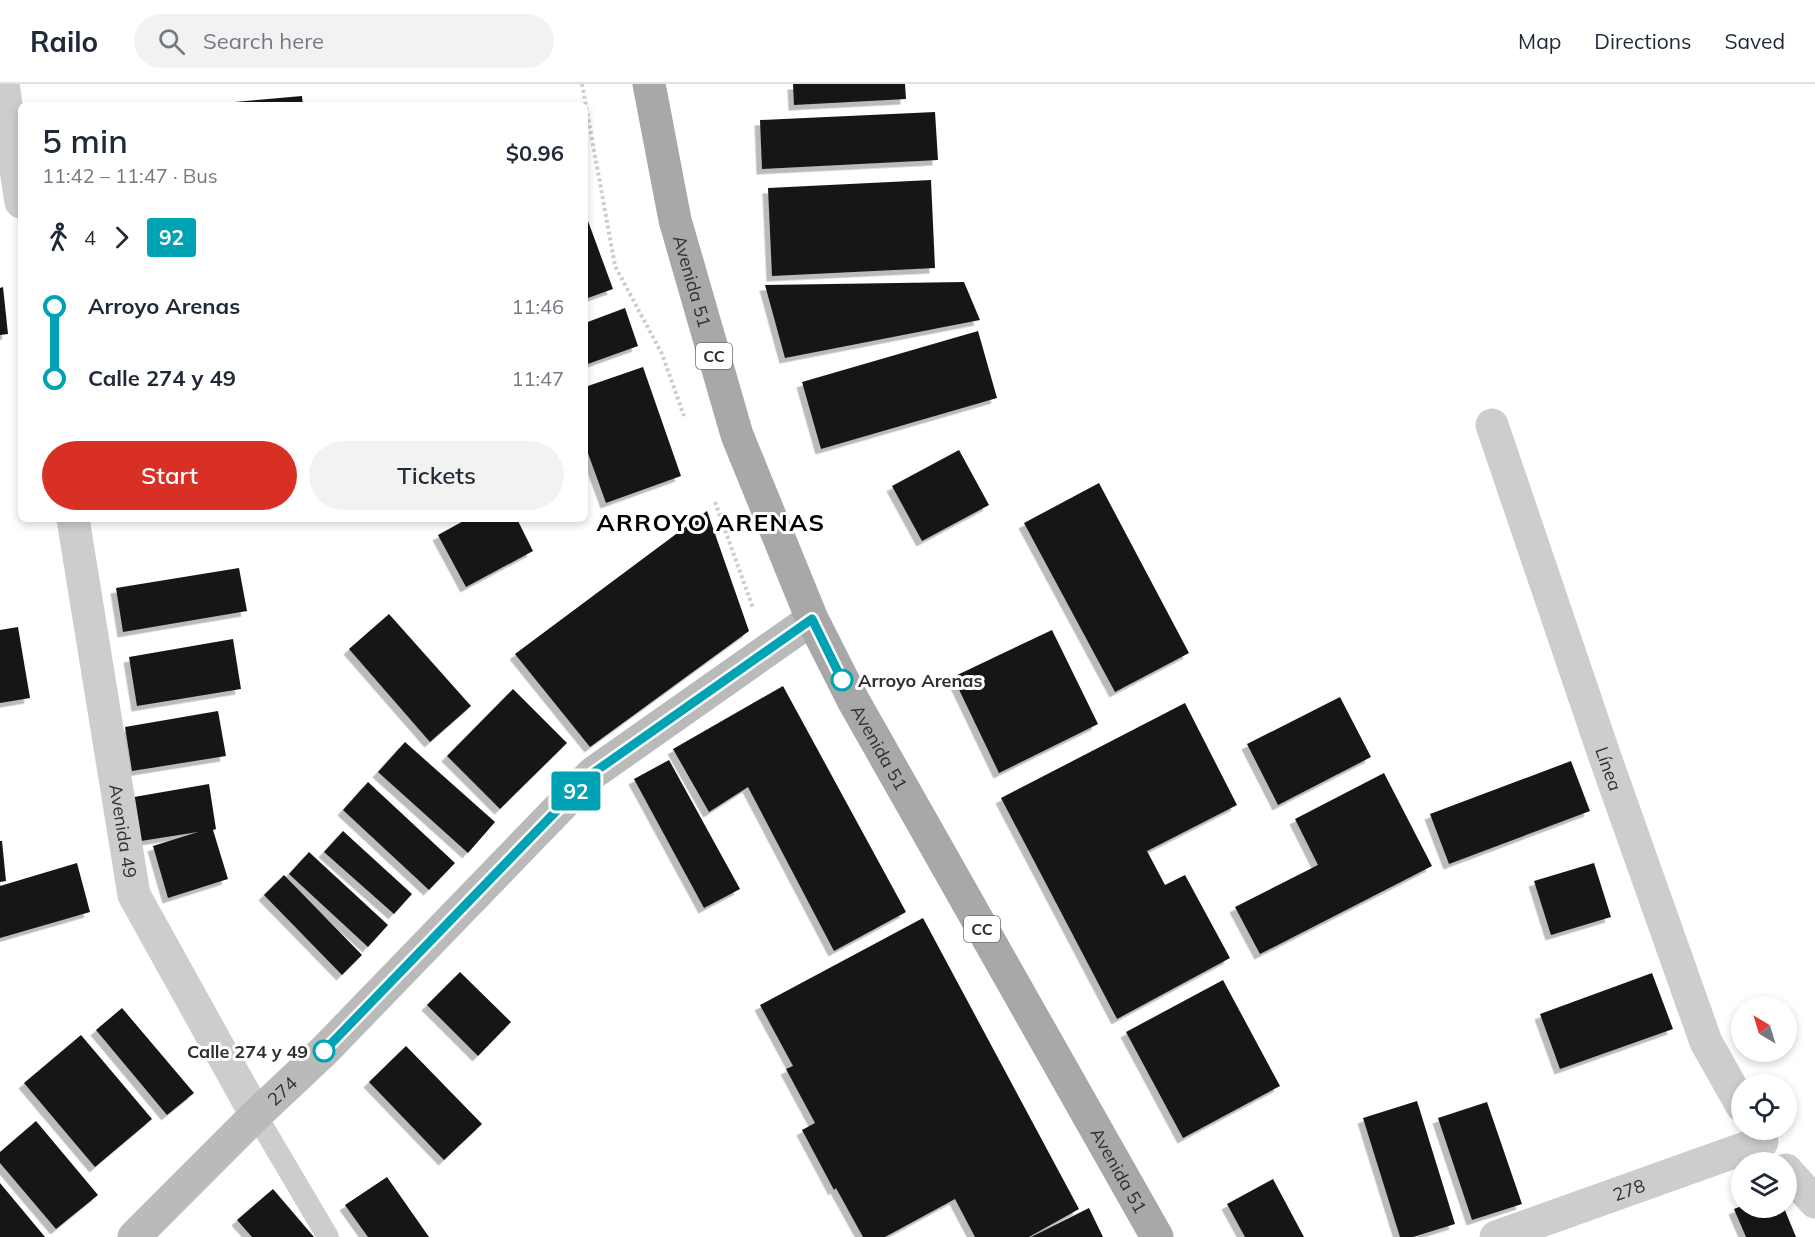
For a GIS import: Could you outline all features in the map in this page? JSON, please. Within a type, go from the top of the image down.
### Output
[{"type":"main road","name":"Avenida 51","points":[[649,84],[675,220],[737,435],[812,619],[853,700],[1157,1237]]},
{"type":"street","points":[[2,91],[18,184]]},
{"type":"street","name":"Línea","points":[[1492,425],[1605,760],[1706,1042],[1731,1086]]},
{"type":"street","name":"Avenida 49","points":[[73,522],[134,895],[256,1115]]},
{"type":"street","name":"274","points":[[134,1237],[256,1115],[324,1051],[593,773],[812,619]]},
{"type":"street","name":"278","points":[[1496,1237],[1766,1145]]},
{"type":"street","points":[[1797,1182],[1815,1202]]},
{"type":"lane","points":[[256,1115],[327,1237]]},
{"type":"path","points":[[582,84],[585,102]]},
{"type":"path","points":[[588,117],[615,266],[662,354]]},
{"type":"building","points":[[793,84],[905,84],[906,99],[794,105]]},
{"type":"building","points":[[302,96],[303,102],[234,102]]},
{"type":"building","points":[[935,112],[938,160],[762,169],[760,120]]},
{"type":"building","points":[[931,180],[935,268],[772,276],[768,188]]},
{"type":"building","points":[[588,221],[613,289],[588,298]]},
{"type":"building","points":[[964,282],[980,320],[785,358],[765,285]]},
{"type":"building","points":[[3,287],[8,334],[0,335],[0,288]]},
{"type":"building","points":[[625,308],[638,346],[588,364],[588,322]]},
{"type":"building","points":[[978,331],[997,398],[821,449],[802,382]]},
{"type":"building","points":[[643,367],[681,476],[606,503],[588,453],[588,386]]},
{"type":"building","points":[[959,450],[989,505],[922,541],[892,486]]},
{"type":"building","points":[[1099,483],[1189,653],[1115,692],[1024,523]]},
{"type":"building","points":[[707,511],[749,631],[590,747],[515,654]]},
{"type":"building","points":[[462,522],[518,522],[533,551],[466,587],[438,535]]},
{"type":"building","points":[[239,568],[247,611],[123,632],[116,588]]},
{"type":"building","points":[[389,614],[471,706],[430,742],[349,649]]},
{"type":"building","points":[[18,627],[30,698],[0,703],[0,630]]},
{"type":"building","points":[[1052,630],[1098,724],[999,773],[953,677]]},
{"type":"building","points":[[233,639],[241,689],[137,706],[129,657]]},
{"type":"building","points":[[783,686],[906,912],[834,951],[748,787],[709,812],[673,749]]},
{"type":"building","points":[[513,689],[567,743],[500,809],[447,756]]},
{"type":"building","points":[[1340,697],[1371,757],[1278,805],[1247,744]]},
{"type":"building","points":[[1185,703],[1237,805],[1147,851],[1165,885],[1185,875],[1230,958],[1117,1019],[1001,798]]},
{"type":"building","points":[[218,711],[226,756],[132,771],[125,727]]},
{"type":"building","points":[[405,742],[495,822],[468,853],[378,772]]},
{"type":"building","points":[[669,760],[740,889],[704,908],[634,779]]},
{"type":"building","points":[[1571,761],[1590,811],[1449,864],[1430,814]]},
{"type":"building","points":[[1384,773],[1432,866],[1260,954],[1235,907],[1318,865],[1295,819]]},
{"type":"building","points":[[368,782],[455,863],[429,890],[343,810]]},
{"type":"building","points":[[209,784],[216,829],[213,830],[228,879],[168,898],[153,846],[198,832],[141,841],[134,797]]},
{"type":"building","points":[[343,831],[412,894],[394,914],[324,852]]},
{"type":"building","points":[[0,841],[2,841],[6,881],[0,882]]},
{"type":"building","points":[[309,852],[388,925],[368,947],[289,874]]},
{"type":"building","points":[[77,863],[90,912],[0,938],[0,886]]},
{"type":"building","points":[[1594,863],[1611,917],[1551,935],[1534,881]]},
{"type":"building","points":[[284,875],[362,955],[342,975],[264,895]]},
{"type":"building","points":[[923,918],[1079,1209],[1029,1237],[975,1237],[955,1199],[885,1237],[863,1237],[836,1188],[834,1190],[802,1130],[815,1123],[786,1069],[793,1066],[760,1005]]},
{"type":"building","points":[[460,972],[511,1022],[478,1056],[427,1005]]},
{"type":"building","points":[[1652,973],[1673,1029],[1560,1069],[1540,1014]]},
{"type":"building","points":[[1223,980],[1280,1086],[1183,1138],[1126,1032]]},
{"type":"building","points":[[122,1008],[194,1093],[167,1115],[96,1030]]},
{"type":"building","points":[[81,1035],[152,1119],[95,1167],[24,1083]]},
{"type":"building","points":[[406,1046],[482,1124],[444,1160],[369,1082]]},
{"type":"building","points":[[1417,1101],[1455,1224],[1413,1237],[1400,1237],[1363,1118]]},
{"type":"building","points":[[1487,1102],[1522,1204],[1472,1220],[1438,1118]]},
{"type":"building","points":[[36,1121],[98,1195],[56,1229],[0,1163],[0,1152]]},
{"type":"building","points":[[387,1177],[429,1237],[368,1237],[345,1205]]},
{"type":"building","points":[[1273,1179],[1304,1237],[1245,1237],[1227,1204]]},
{"type":"building","points":[[0,1183],[45,1237],[0,1237]]},
{"type":"building","points":[[273,1189],[314,1237],[252,1237],[237,1220]]},
{"type":"building","points":[[1089,1208],[1103,1237],[1031,1237]]},
{"type":"building","points":[[1738,1218],[1788,1218],[1796,1237],[1746,1237]]},
{"type":"bus line","name":"92","points":[[324,1051],[593,773],[812,619],[842,680]]},
{"type":"place","name":"Arroyo Arenas","points":[[842,680]]},
{"type":"place","name":"Calle 274 y 49","points":[[324,1051]]},
{"type":"district","name":"ARROYO ARENAS","points":[[711,522]]}]
